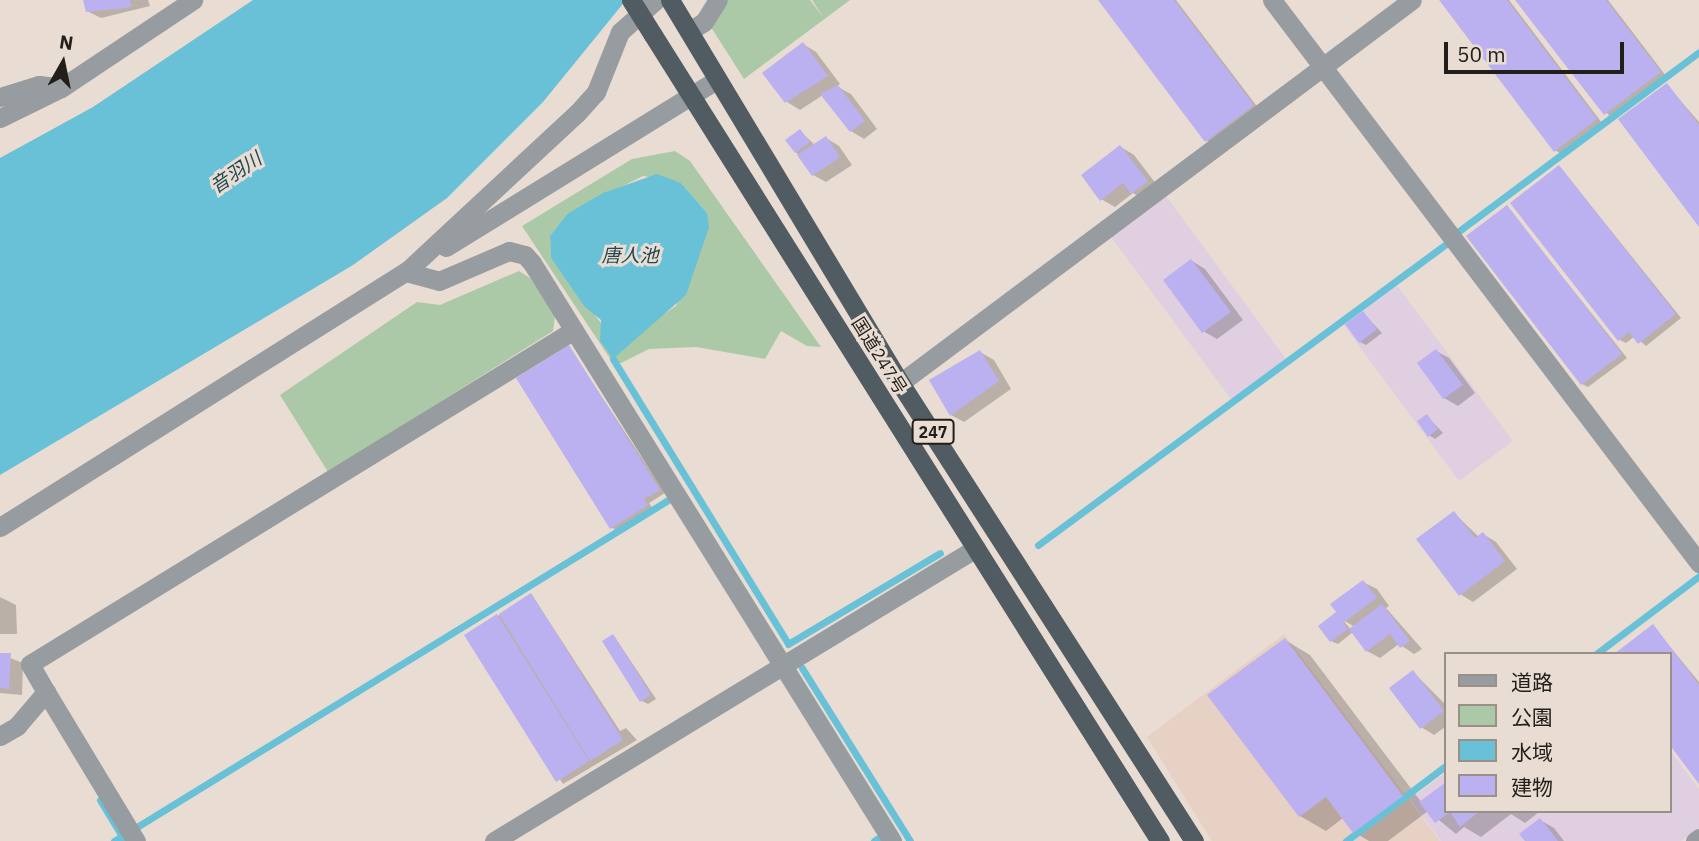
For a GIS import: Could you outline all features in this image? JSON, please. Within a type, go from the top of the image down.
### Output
[{"type":"highway","name":"国道247号","points":[[631,0],[1160,841]]},
{"type":"highway","name":"国道247号","points":[[670,0],[900,383],[1194,841]]},
{"type":"street","points":[[0,118],[61,88],[193,0]]},
{"type":"street","points":[[406,272],[590,99],[620,32],[656,0]]},
{"type":"street","points":[[685,24],[704,22],[718,0]]},
{"type":"street","points":[[1272,0],[1699,563]]},
{"type":"street","points":[[900,383],[1412,0]]},
{"type":"street","points":[[0,527],[716,80]]},
{"type":"street","points":[[0,97],[51,83],[61,88]]},
{"type":"street","points":[[406,272],[439,281],[509,251],[516,252],[532,263],[892,841]]},
{"type":"street","points":[[136,841],[30,664],[574,330]]},
{"type":"street","points":[[494,841],[976,548]]},
{"type":"street","points":[[0,736],[17,726],[46,692]]},
{"type":"shaded area","points":[[1166,196],[1286,359],[1231,399],[1111,237]]},
{"type":"shaded area","points":[[1396,284],[1513,441],[1459,481],[1342,323]]},
{"type":"shaded area","points":[[1284,634],[1440,841],[1212,841],[1147,737]]},
{"type":"shaded area","points":[[1671,752],[1699,789],[1699,828],[1681,841],[1441,841],[1410,799],[1444,774],[1444,813],[1671,813]]},
{"type":"green space","points":[[725,0],[810,0],[823,17],[812,0],[850,0],[744,79],[709,24]]},
{"type":"green space","points":[[675,151],[690,161],[821,347],[807,346],[781,331],[765,359],[696,347],[649,349],[615,366],[522,226],[632,159]],"holes":[[[643,176],[681,183],[707,213],[676,306],[644,327],[604,327],[551,258],[550,236],[567,214]]]},
{"type":"green space","points":[[519,271],[530,278],[555,316],[553,331],[328,472],[280,395],[417,302],[440,305]]},
{"type":"water","name":"音羽川","points":[[253,0],[626,0],[543,102],[447,198],[353,265],[0,475],[0,158],[93,107]]},
{"type":"water","name":"唐人池","points":[[657,174],[681,183],[707,213],[709,227],[686,295],[613,359],[600,341],[601,320],[585,307],[551,258],[550,236],[567,214],[603,193]]},
{"type":"building","points":[[83,0],[130,0],[132,7],[86,12]]},
{"type":"building","points":[[1098,0],[1174,0],[1254,105],[1205,142]]},
{"type":"building","points":[[1439,0],[1507,0],[1597,119],[1554,152]]},
{"type":"building","points":[[1515,0],[1606,0],[1661,72],[1604,115]]},
{"type":"building","points":[[803,42],[828,76],[785,103],[762,73]]},
{"type":"building","points":[[1667,83],[1699,125],[1699,227],[1618,119]]},
{"type":"building","points":[[838,85],[865,121],[850,132],[820,94]]},
{"type":"building","points":[[800,129],[810,142],[795,153],[785,140]]},
{"type":"building","points":[[826,136],[840,157],[812,176],[797,155]]},
{"type":"building","points":[[1120,145],[1148,181],[1131,194],[1123,183],[1100,201],[1081,175]]},
{"type":"building","points":[[1559,165],[1676,314],[1638,344],[1629,332],[1618,341],[1510,203]]},
{"type":"building","points":[[1507,205],[1622,354],[1581,385],[1466,236]]},
{"type":"building","points":[[1191,259],[1231,312],[1202,333],[1163,280]]},
{"type":"building","points":[[1363,311],[1377,329],[1359,343],[1345,324]]},
{"type":"building","points":[[569,345],[660,490],[644,499],[648,505],[610,529],[516,378]]},
{"type":"building","points":[[1436,349],[1463,385],[1443,399],[1417,363]]},
{"type":"building","points":[[980,350],[999,381],[950,416],[929,380]]},
{"type":"building","points":[[1427,414],[1438,429],[1428,437],[1417,421]]},
{"type":"building","points":[[1454,511],[1475,538],[1483,532],[1505,561],[1459,596],[1416,539]]},
{"type":"building","points":[[1363,580],[1377,598],[1343,623],[1348,629],[1330,642],[1318,626],[1336,612],[1330,604]]},
{"type":"building","points":[[531,593],[623,740],[590,761],[499,614]]},
{"type":"building","points":[[1382,604],[1410,641],[1400,648],[1390,634],[1366,652],[1349,629]]},
{"type":"building","points":[[497,614],[589,761],[556,782],[464,635]]},
{"type":"building","points":[[1653,624],[1699,685],[1699,784],[1671,747],[1671,652],[1617,652]]},
{"type":"building","points":[[613,634],[651,695],[640,702],[602,641]]},
{"type":"building","points":[[1285,638],[1403,796],[1353,833],[1326,797],[1299,817],[1207,695]]},
{"type":"building","points":[[0,653],[11,653],[9,689],[0,688]]},
{"type":"building","points":[[1413,670],[1444,711],[1420,729],[1389,688]]},
{"type":"building","points":[[1444,784],[1444,813],[1449,813],[1435,823],[1419,802]]},
{"type":"building","points":[[1451,813],[1478,813],[1460,827]]},
{"type":"building","points":[[1540,818],[1558,841],[1525,841],[1519,834]]},
{"type":"waterway","points":[[1459,231],[1699,52]]},
{"type":"waterway","points":[[1038,545],[1446,244]]},
{"type":"waterway","points":[[613,359],[788,644],[940,553]]},
{"type":"waterway","points":[[114,841],[668,500]]},
{"type":"waterway","points":[[1599,652],[1699,576]]},
{"type":"waterway","points":[[802,668],[910,841]]},
{"type":"waterway","points":[[1346,841],[1444,767]]},
{"type":"waterway","points":[[100,800],[125,841]]}]
